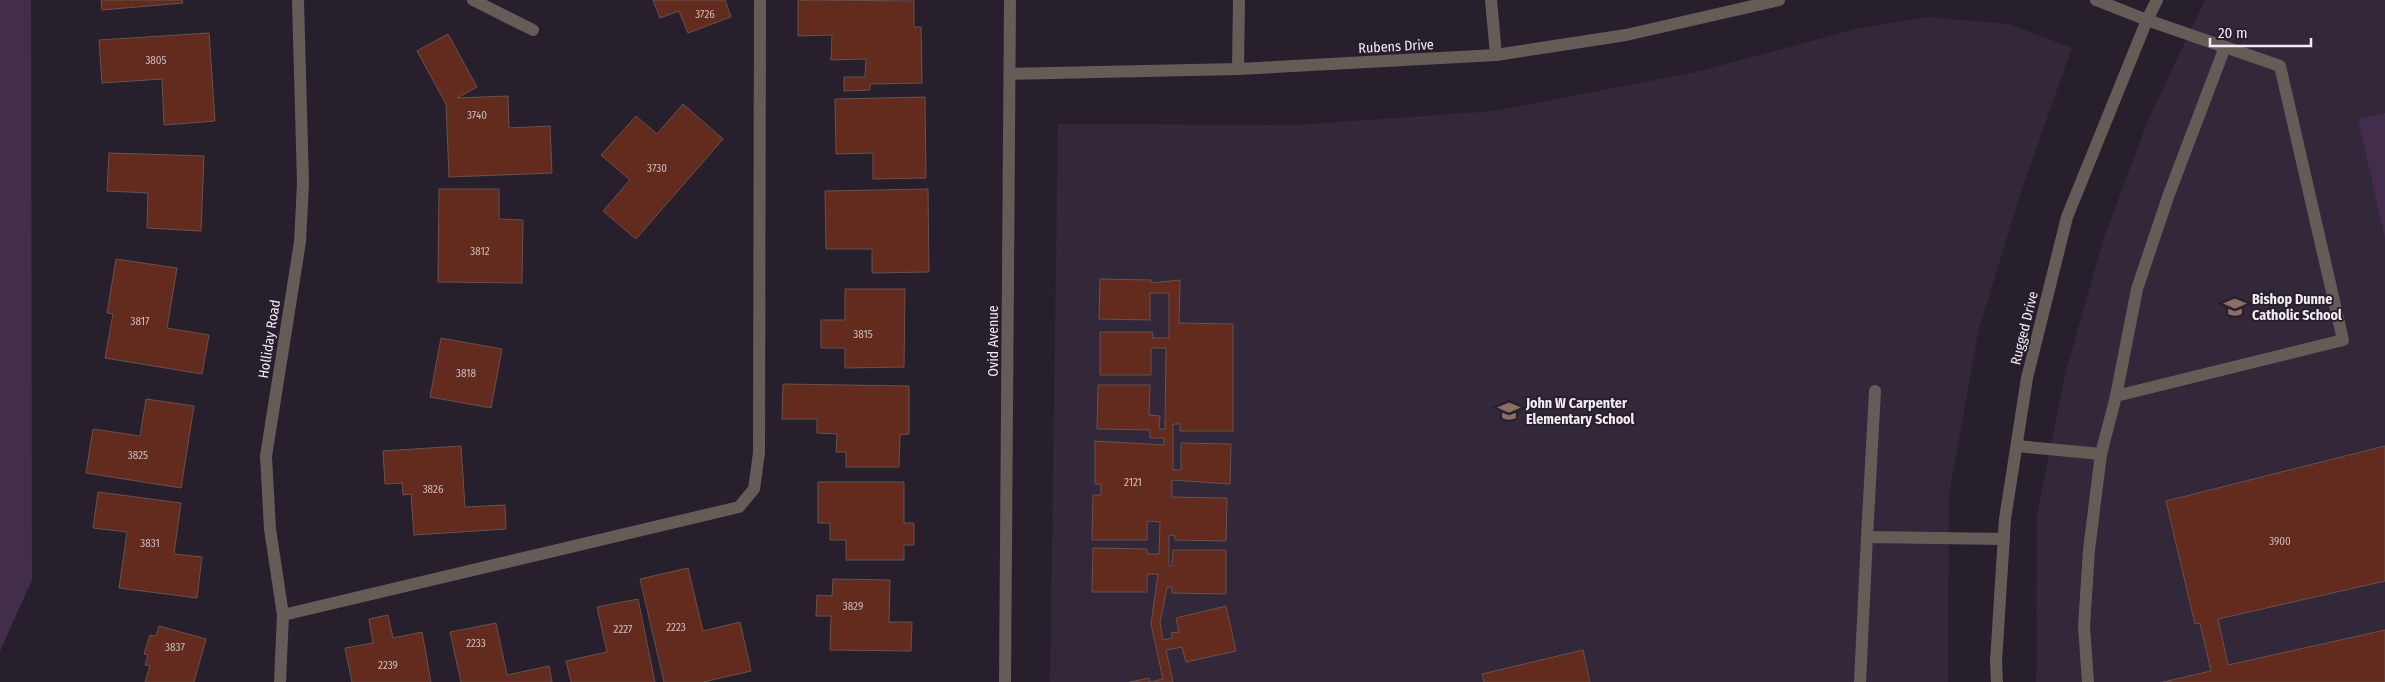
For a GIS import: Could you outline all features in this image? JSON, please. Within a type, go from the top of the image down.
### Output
[{"type":"street","name":"Holliday Road","points":[[280,682],[283,615],[270,528],[266,456],[300,242],[303,184],[298,0]]},
{"type":"street","points":[[473,0],[533,30]]},
{"type":"street","points":[[283,615],[739,507],[754,489],[759,443],[760,0]]},
{"type":"street","name":"Ovid Avenue","points":[[1005,682],[1010,0]]},
{"type":"street","points":[[1238,69],[1239,0]]},
{"type":"street","points":[[1491,0],[1496,55]]},
{"type":"street","name":"Rubens Drive","points":[[1010,74],[1238,69],[1496,55],[1626,35],[1778,0]]},
{"type":"street","points":[[2096,0],[2147,20],[2280,66],[2343,340],[2116,396]]},
{"type":"street","name":"Rugged Drive","points":[[1997,682],[1996,662],[2004,538],[2027,378],[2067,218],[2147,20],[2158,0]]},
{"type":"street","points":[[2088,682],[2084,626],[2088,550],[2101,454],[2116,396],[2136,289],[2169,194],[2225,47]]},
{"type":"street","points":[[1860,682],[1875,391]]},
{"type":"street","points":[[2017,446],[2101,454]]},
{"type":"street","points":[[1867,537],[2004,538]]},
{"type":"shaded area","points":[[0,0],[31,0],[32,580],[0,651]]},
{"type":"shaded area","name":"Bishop Dunne Catholic School","points":[[2205,0],[2385,0],[2385,682],[2036,682],[2037,514],[2065,375],[2103,240],[2148,120]]},
{"type":"shaded area","name":"John W Carpenter Elementary School","points":[[1927,17],[2009,24],[2072,48],[2024,183],[1979,328],[1949,495],[1948,682],[1050,682],[1058,124],[1296,125],[1494,111],[1696,72],[1856,29]]},
{"type":"shaded area","points":[[2385,113],[2385,238],[2358,119]]},
{"type":"building","points":[[101,0],[182,0],[183,3],[102,10]]},
{"type":"building","points":[[653,0],[725,0],[731,17],[688,33],[679,11],[660,18]]},
{"type":"building","points":[[798,1],[914,1],[914,27],[921,27],[922,83],[870,84],[870,90],[844,91],[844,77],[865,77],[866,59],[831,60],[832,35],[798,36]]},
{"type":"building","points":[[209,33],[215,121],[164,125],[162,79],[102,83],[99,40]]},
{"type":"building","points":[[448,34],[477,87],[457,98],[508,96],[509,128],[550,126],[552,173],[449,177],[446,104],[417,51]]},
{"type":"building","points":[[925,97],[926,178],[873,179],[873,153],[836,154],[835,99]]},
{"type":"building","points":[[683,104],[723,139],[636,239],[603,211],[630,180],[601,155],[636,116],[657,134]]},
{"type":"building","points":[[109,153],[204,156],[201,231],[147,228],[148,193],[107,191]]},
{"type":"building","points":[[439,189],[499,189],[499,219],[523,220],[522,283],[438,282]]},
{"type":"building","points":[[928,189],[929,272],[872,273],[872,249],[826,249],[825,191]]},
{"type":"building","points":[[116,259],[177,268],[167,328],[209,335],[202,374],[105,358],[113,314],[107,313]]},
{"type":"building","points":[[1100,279],[1151,280],[1151,283],[1180,280],[1179,323],[1233,324],[1233,431],[1180,431],[1180,424],[1173,424],[1173,470],[1181,470],[1181,443],[1231,444],[1230,484],[1172,480],[1172,497],[1227,498],[1226,541],[1175,540],[1175,536],[1169,535],[1169,566],[1172,566],[1173,550],[1226,550],[1226,594],[1172,593],[1172,587],[1167,587],[1160,623],[1163,640],[1173,638],[1171,633],[1179,632],[1176,618],[1226,606],[1236,651],[1186,662],[1182,647],[1166,650],[1173,682],[1150,682],[1163,679],[1151,624],[1158,574],[1147,574],[1147,592],[1092,592],[1093,548],[1147,549],[1147,554],[1159,554],[1160,522],[1147,521],[1147,540],[1092,540],[1093,495],[1101,495],[1101,484],[1095,484],[1095,441],[1164,445],[1164,438],[1150,438],[1150,430],[1097,429],[1098,385],[1150,385],[1149,415],[1160,416],[1159,429],[1165,429],[1166,348],[1151,348],[1151,375],[1100,375],[1100,332],[1153,332],[1152,338],[1169,338],[1169,293],[1150,293],[1150,320],[1099,319]]},
{"type":"building","points":[[845,289],[905,289],[904,367],[845,368],[845,348],[821,348],[821,320],[845,320]]},
{"type":"building","points":[[441,338],[502,349],[491,408],[430,397]]},
{"type":"building","points":[[783,384],[909,386],[909,434],[900,435],[899,467],[846,467],[846,452],[836,452],[837,434],[817,433],[817,419],[782,419]]},
{"type":"building","points":[[146,399],[194,406],[181,488],[86,473],[93,429],[140,436]]},
{"type":"building","points":[[461,446],[465,507],[505,505],[506,529],[414,535],[411,494],[403,495],[402,483],[385,484],[383,451]]},
{"type":"building","points":[[2385,446],[2385,581],[2218,619],[2228,665],[2385,630],[2385,682],[2163,682],[2211,671],[2200,623],[2195,624],[2166,501]]},
{"type":"building","points":[[818,482],[904,482],[904,523],[914,523],[914,545],[904,545],[904,560],[846,560],[846,540],[830,540],[830,523],[818,523]]},
{"type":"building","points":[[98,492],[181,503],[174,554],[202,557],[197,598],[119,588],[127,532],[93,528]]},
{"type":"building","points":[[688,568],[703,631],[740,622],[751,671],[703,682],[664,682],[640,579]]},
{"type":"building","points":[[833,579],[890,580],[889,622],[912,622],[911,651],[830,650],[831,616],[816,616],[817,595],[832,596]]},
{"type":"building","points":[[638,599],[655,682],[571,682],[566,661],[607,652],[597,607]]},
{"type":"building","points":[[388,615],[393,638],[422,632],[431,682],[352,682],[345,648],[373,643],[369,619]]},
{"type":"building","points":[[496,623],[507,675],[549,666],[552,682],[461,682],[450,632]]},
{"type":"building","points":[[159,626],[206,639],[194,682],[145,682],[150,666],[145,665],[148,655],[144,654],[150,635],[156,636]]},
{"type":"building","points":[[1583,650],[1590,682],[1484,682],[1482,674]]},
{"type":"building","points":[[1149,678],[1150,682],[1130,682]]},
{"type":"place","name":"Bishop Dunne Catholic School","points":[[2235,307]]},
{"type":"place","name":"John W Carpenter Elementary School","points":[[1509,411]]}]
